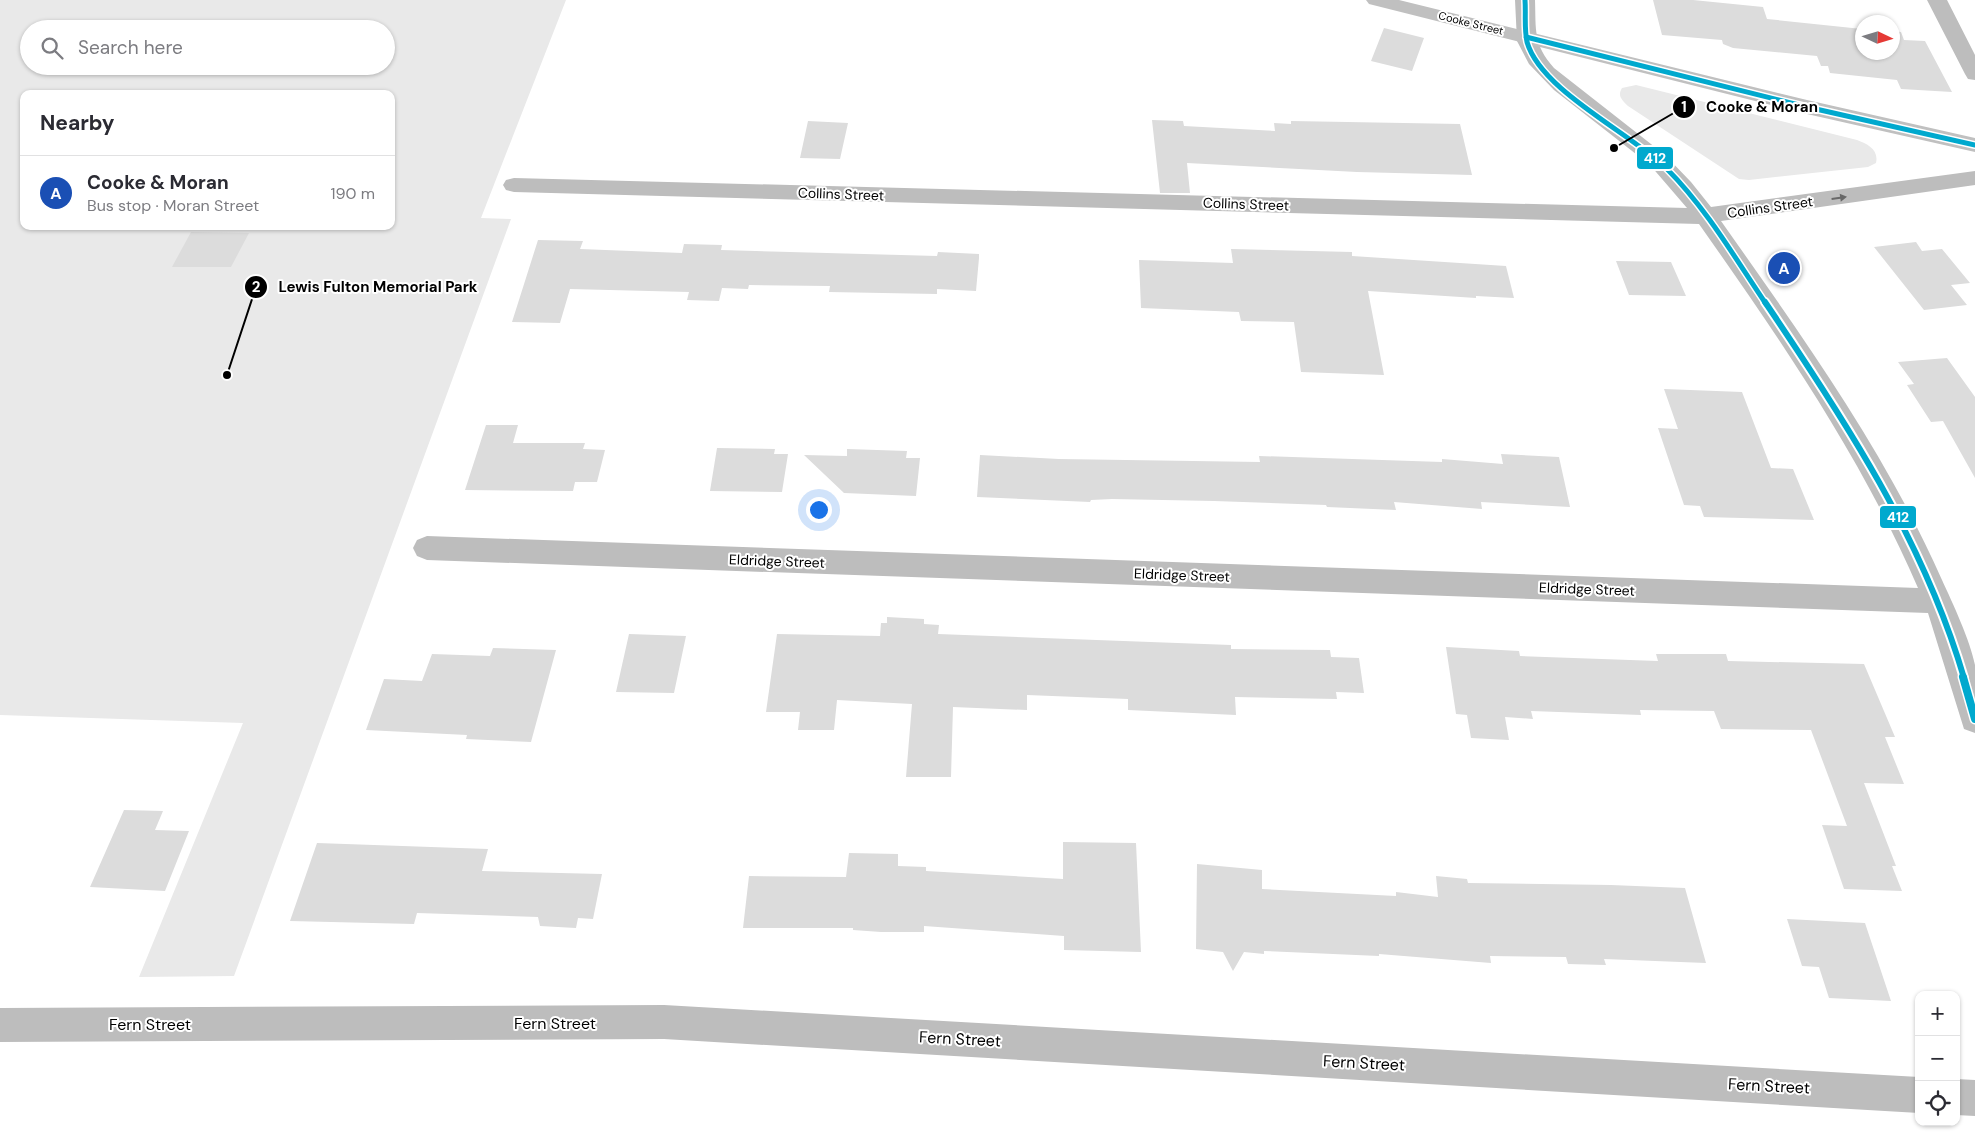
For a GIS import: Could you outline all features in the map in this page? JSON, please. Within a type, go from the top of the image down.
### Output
[{"type":"main road","name":"Cooke Street","points":[[1376,0],[1842,115],[1975,144]]},
{"type":"street","points":[[1525,0],[1526,37],[1534,57],[1546,71],[1652,155],[1677,180],[1840,413],[1891,501],[1920,561],[1957,654],[1975,720]]},
{"type":"street","points":[[1937,0],[1975,74]]},
{"type":"street","name":"Collins Street","points":[[514,185],[1704,216],[1975,178]]},
{"type":"street","name":"Eldridge Street","points":[[427,548],[1936,602]]},
{"type":"street","name":"Fern Street","points":[[0,1025],[664,1022],[1915,1095]]},
{"type":"street","points":[[1960,1097],[1975,1098]]},
{"type":"shaded area","points":[[0,0],[566,0],[481,218],[511,219],[234,976],[139,977],[243,723],[0,715]]},
{"type":"shaded area","points":[[1636,85],[1857,140],[1872,148],[1876,154],[1876,163],[1868,167],[1749,180],[1739,179],[1628,106],[1621,98],[1620,93],[1622,88]]},
{"type":"building","points":[[1653,0],[1693,0],[1763,7],[1767,19],[1855,28],[1855,60],[1900,60],[1901,32],[1904,40],[1925,41],[1952,92],[1901,89],[1897,80],[1830,73],[1828,66],[1821,66],[1817,56],[1733,48],[1723,44],[1722,40],[1662,35]]},
{"type":"building","points":[[1384,28],[1424,38],[1412,71],[1371,61]]},
{"type":"building","points":[[1152,120],[1183,121],[1184,126],[1275,131],[1274,123],[1291,124],[1291,121],[1460,124],[1472,175],[1357,172],[1187,163],[1190,193],[1160,193]]},
{"type":"building","points":[[808,121],[848,123],[840,159],[800,158]]},
{"type":"building","points":[[191,232],[249,233],[231,267],[172,267]]},
{"type":"building","points":[[538,240],[583,241],[580,249],[682,253],[684,244],[722,245],[721,250],[937,256],[938,252],[979,254],[979,258],[976,291],[937,289],[937,294],[829,292],[830,286],[749,285],[748,289],[722,288],[719,301],[687,300],[689,292],[570,289],[560,323],[512,322]]},
{"type":"building","points":[[1916,242],[1922,251],[1942,249],[1970,283],[1951,285],[1967,305],[1924,310],[1874,247]]},
{"type":"building","points":[[1231,249],[1352,252],[1352,256],[1506,266],[1514,298],[1476,296],[1476,298],[1368,291],[1384,375],[1301,372],[1294,322],[1241,321],[1239,312],[1141,308],[1139,260],[1233,263]]},
{"type":"building","points":[[1616,261],[1671,262],[1686,296],[1629,295]]},
{"type":"building","points":[[1947,358],[1975,397],[1975,478],[1943,421],[1931,422],[1907,385],[1914,384],[1898,362]]},
{"type":"building","points":[[1664,389],[1742,392],[1771,468],[1793,469],[1814,520],[1704,517],[1700,506],[1684,505],[1658,428],[1678,429]]},
{"type":"building","points":[[486,425],[518,425],[513,443],[585,443],[583,449],[605,450],[597,482],[575,482],[573,491],[465,490]]},
{"type":"building","points":[[717,448],[775,449],[774,454],[788,454],[782,492],[710,491]]},
{"type":"building","points":[[847,449],[907,451],[906,458],[920,458],[916,496],[844,493],[804,455],[847,456]]},
{"type":"building","points":[[1501,454],[1559,457],[1570,507],[1481,502],[1482,509],[1394,502],[1396,510],[1327,507],[1326,505],[1214,501],[1112,499],[1091,500],[1090,502],[977,497],[980,455],[1059,459],[1260,462],[1259,456],[1442,462],[1442,459],[1503,464]]},
{"type":"building","points":[[887,617],[924,619],[924,624],[939,625],[938,634],[1231,645],[1231,649],[1330,650],[1331,657],[1359,658],[1364,693],[1336,692],[1337,699],[1235,697],[1236,715],[1128,710],[1128,699],[1027,695],[1027,710],[953,707],[951,777],[906,777],[912,704],[837,700],[834,730],[798,730],[800,712],[766,712],[777,634],[880,636],[881,623],[887,623]]},
{"type":"building","points":[[629,634],[686,636],[674,693],[616,692]]},
{"type":"building","points":[[1446,647],[1519,651],[1520,656],[1658,661],[1656,654],[1726,654],[1728,661],[1864,664],[1895,737],[1885,737],[1904,784],[1864,783],[1896,866],[1892,866],[1902,891],[1844,889],[1822,825],[1847,826],[1811,730],[1721,729],[1714,711],[1640,710],[1641,715],[1531,711],[1533,719],[1505,717],[1509,740],[1471,738],[1467,715],[1456,714]]},
{"type":"building","points":[[493,648],[556,650],[531,742],[466,739],[467,735],[366,730],[384,679],[422,681],[432,654],[490,656]]},
{"type":"building","points":[[124,810],[163,811],[155,830],[189,831],[165,891],[90,887]]},
{"type":"building","points":[[1063,842],[1136,843],[1141,952],[1064,950],[1064,936],[924,926],[924,932],[881,932],[853,930],[853,928],[743,928],[749,876],[846,877],[849,853],[898,854],[898,866],[926,867],[926,871],[1063,879]]},
{"type":"building","points":[[317,843],[488,849],[482,871],[602,874],[593,919],[578,918],[576,928],[540,926],[538,917],[417,913],[414,924],[290,921]]},
{"type":"building","points":[[1197,864],[1262,870],[1262,889],[1396,896],[1396,892],[1438,897],[1436,876],[1467,879],[1468,883],[1685,888],[1706,963],[1604,959],[1606,965],[1568,964],[1566,957],[1490,956],[1491,963],[1379,954],[1379,956],[1264,951],[1264,954],[1244,952],[1233,971],[1223,952],[1196,949]]},
{"type":"building","points":[[1787,919],[1865,923],[1891,1001],[1829,998],[1819,967],[1802,966]]},
{"type":"transit line","name":"412","points":[[1525,0],[1527,42],[1539,64],[1554,81],[1572,96],[1650,154],[1666,168],[1692,197],[1784,331],[1858,445],[1902,524],[1940,607],[1975,719]]},
{"type":"transit line","name":"412","points":[[1526,37],[1807,107],[1975,145]]},
{"type":"place","name":"Cooke & Moran","points":[[1614,148]]},
{"type":"place","name":"Cooke & Moran","points":[[1784,268]]},
{"type":"place","name":"Lewis Fulton Memorial Park","points":[[227,375]]}]
